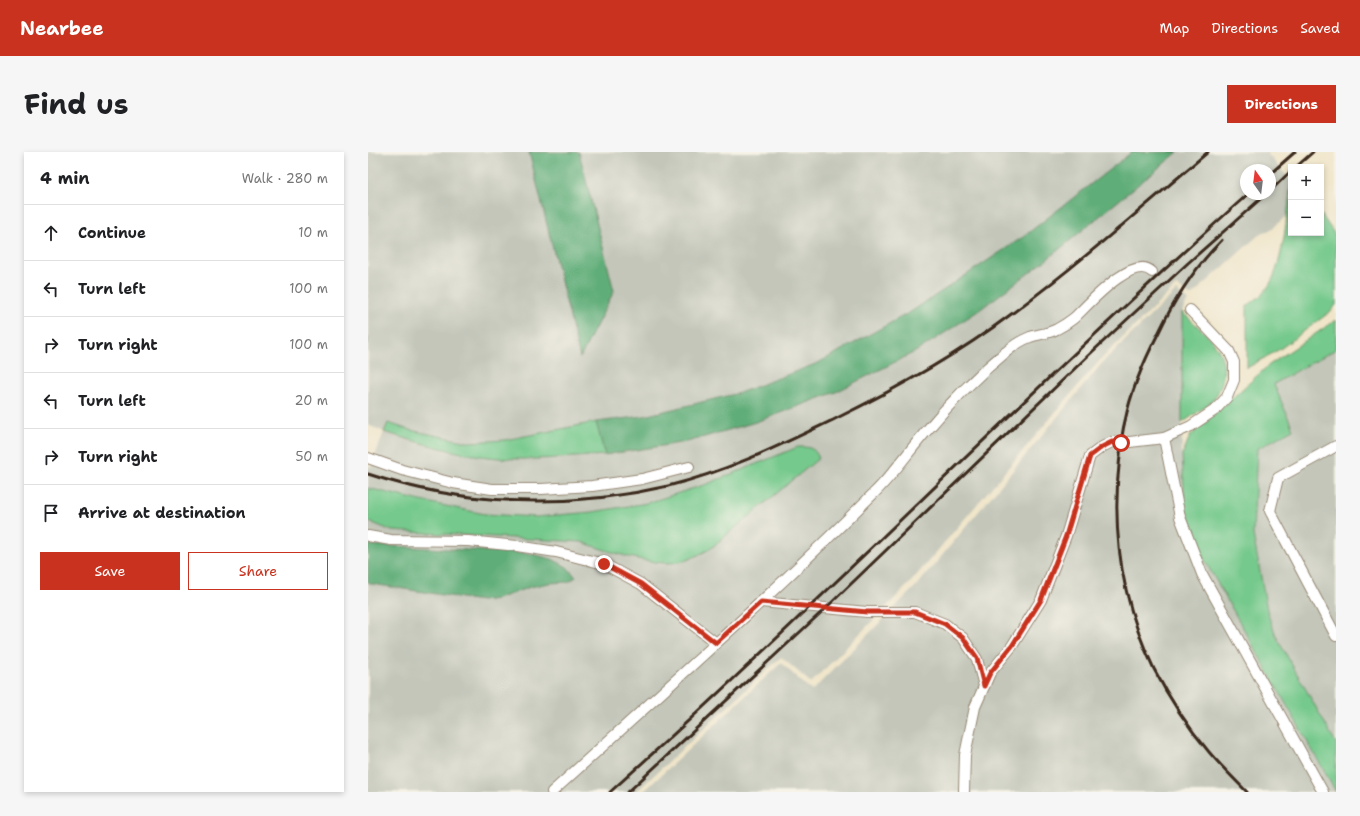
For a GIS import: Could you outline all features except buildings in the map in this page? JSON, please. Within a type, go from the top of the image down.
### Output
[{"type":"lane","points":[[552,792],[761,602],[875,493],[894,472],[922,436],[968,386],[1007,351],[1032,336],[1044,335],[1056,330],[1073,318],[1092,299],[1119,277],[1135,268],[1148,268],[1152,272]]},
{"type":"lane","points":[[964,792],[965,755],[975,707],[990,673],[1012,646],[1041,600],[1066,536],[1090,456],[1112,442],[1121,443],[1164,438],[1191,426],[1215,410],[1227,396],[1234,380],[1234,362],[1229,351],[1190,310]]},
{"type":"lane","points":[[1164,438],[1180,518],[1202,574],[1323,792]]},
{"type":"lane","points":[[1336,446],[1278,478],[1270,511],[1336,636]]},
{"type":"lane","points":[[368,458],[402,470],[453,483],[492,489],[541,489],[592,486],[642,479],[689,467]]},
{"type":"lane","points":[[368,536],[391,540],[468,541],[517,546],[556,552],[604,564],[641,584],[716,643]]},
{"type":"lane","points":[[761,602],[867,612],[915,612],[945,624],[963,638],[977,658],[984,686]]},
{"type":"shaded area","points":[[368,152],[529,152],[580,357],[614,291],[579,152],[1132,152],[1023,237],[912,311],[818,363],[739,393],[644,416],[596,422],[505,440],[468,442],[410,430],[388,423],[384,432],[368,425]]},
{"type":"shaded area","points":[[1178,152],[1266,152],[1288,178],[1288,204],[1286,216],[1271,230],[1261,233],[1191,296],[1176,286],[1100,360],[910,583],[811,683],[781,657],[636,792],[368,792],[368,466],[371,467],[384,432],[449,450],[556,458],[616,454],[687,442],[836,392],[917,351],[978,311],[1045,261]]},
{"type":"shaded area","points":[[1176,291],[1188,300],[1182,312],[1182,455],[1185,507],[1192,532],[1205,561],[1336,792],[643,792],[781,663],[812,691],[920,582],[1104,361]]},
{"type":"shaded area","points":[[1336,349],[1336,743],[1278,640],[1268,615],[1253,534],[1257,449],[1293,429],[1273,384]]},
{"type":"green space","points":[[529,152],[579,152],[614,291],[580,358]]},
{"type":"green space","points":[[1132,152],[1178,152],[1045,261],[978,311],[917,351],[836,392],[756,422],[687,442],[605,455],[596,422],[644,416],[739,393],[818,363],[912,311],[1023,237]]},
{"type":"green space","points":[[1288,210],[1288,236],[1324,236],[1324,218],[1336,236],[1336,305],[1330,312],[1280,349],[1247,368],[1247,306],[1264,292],[1276,271]]},
{"type":"green space","points":[[1182,312],[1213,342],[1219,351],[1224,370],[1221,385],[1214,399],[1182,423]]},
{"type":"green space","points":[[1336,320],[1336,349],[1274,384],[1293,429],[1257,449],[1253,534],[1268,615],[1278,640],[1336,743],[1336,792],[1205,561],[1192,532],[1185,507],[1182,455],[1190,436],[1269,365]]},
{"type":"green space","points":[[596,422],[605,455],[511,459],[469,454],[440,448],[384,432],[388,423],[410,430],[468,442],[505,440]]},
{"type":"green space","points":[[798,447],[811,448],[819,458],[710,549],[679,562],[669,563],[644,560],[617,554],[582,542],[392,531],[368,521],[368,488],[485,514],[536,517],[592,512],[647,503],[707,484]]},
{"type":"green space","points":[[368,545],[527,553],[552,559],[567,567],[576,577],[568,582],[549,583],[530,587],[497,599],[481,601],[372,584],[368,582]]},
{"type":"railway","points":[[368,474],[404,485],[441,493],[517,501],[555,501],[631,493],[668,486],[732,466],[857,408],[925,371],[969,344],[990,330],[1061,276],[1208,152]]},
{"type":"railway","points":[[1276,169],[1295,152]]},
{"type":"railway","points":[[1299,164],[1313,152]]},
{"type":"railway","points":[[1276,185],[1288,174]]},
{"type":"railway","points":[[610,792],[771,644],[1087,342],[1241,200]]},
{"type":"railway","points":[[628,792],[827,607],[1092,352],[1188,263],[1259,200]]},
{"type":"railway","points":[[1222,240],[1203,261],[1178,296],[1164,321],[1134,387],[1121,442],[1117,510],[1118,537],[1126,591],[1143,643],[1154,669],[1172,701],[1194,733],[1247,792]]},
{"type":"route","points":[[604,564],[641,584],[716,643],[761,602],[867,612],[915,612],[945,624],[963,638],[977,658],[984,686],[990,673],[1012,646],[1041,600],[1066,536],[1079,497],[1090,456],[1112,442],[1121,443]]}]
